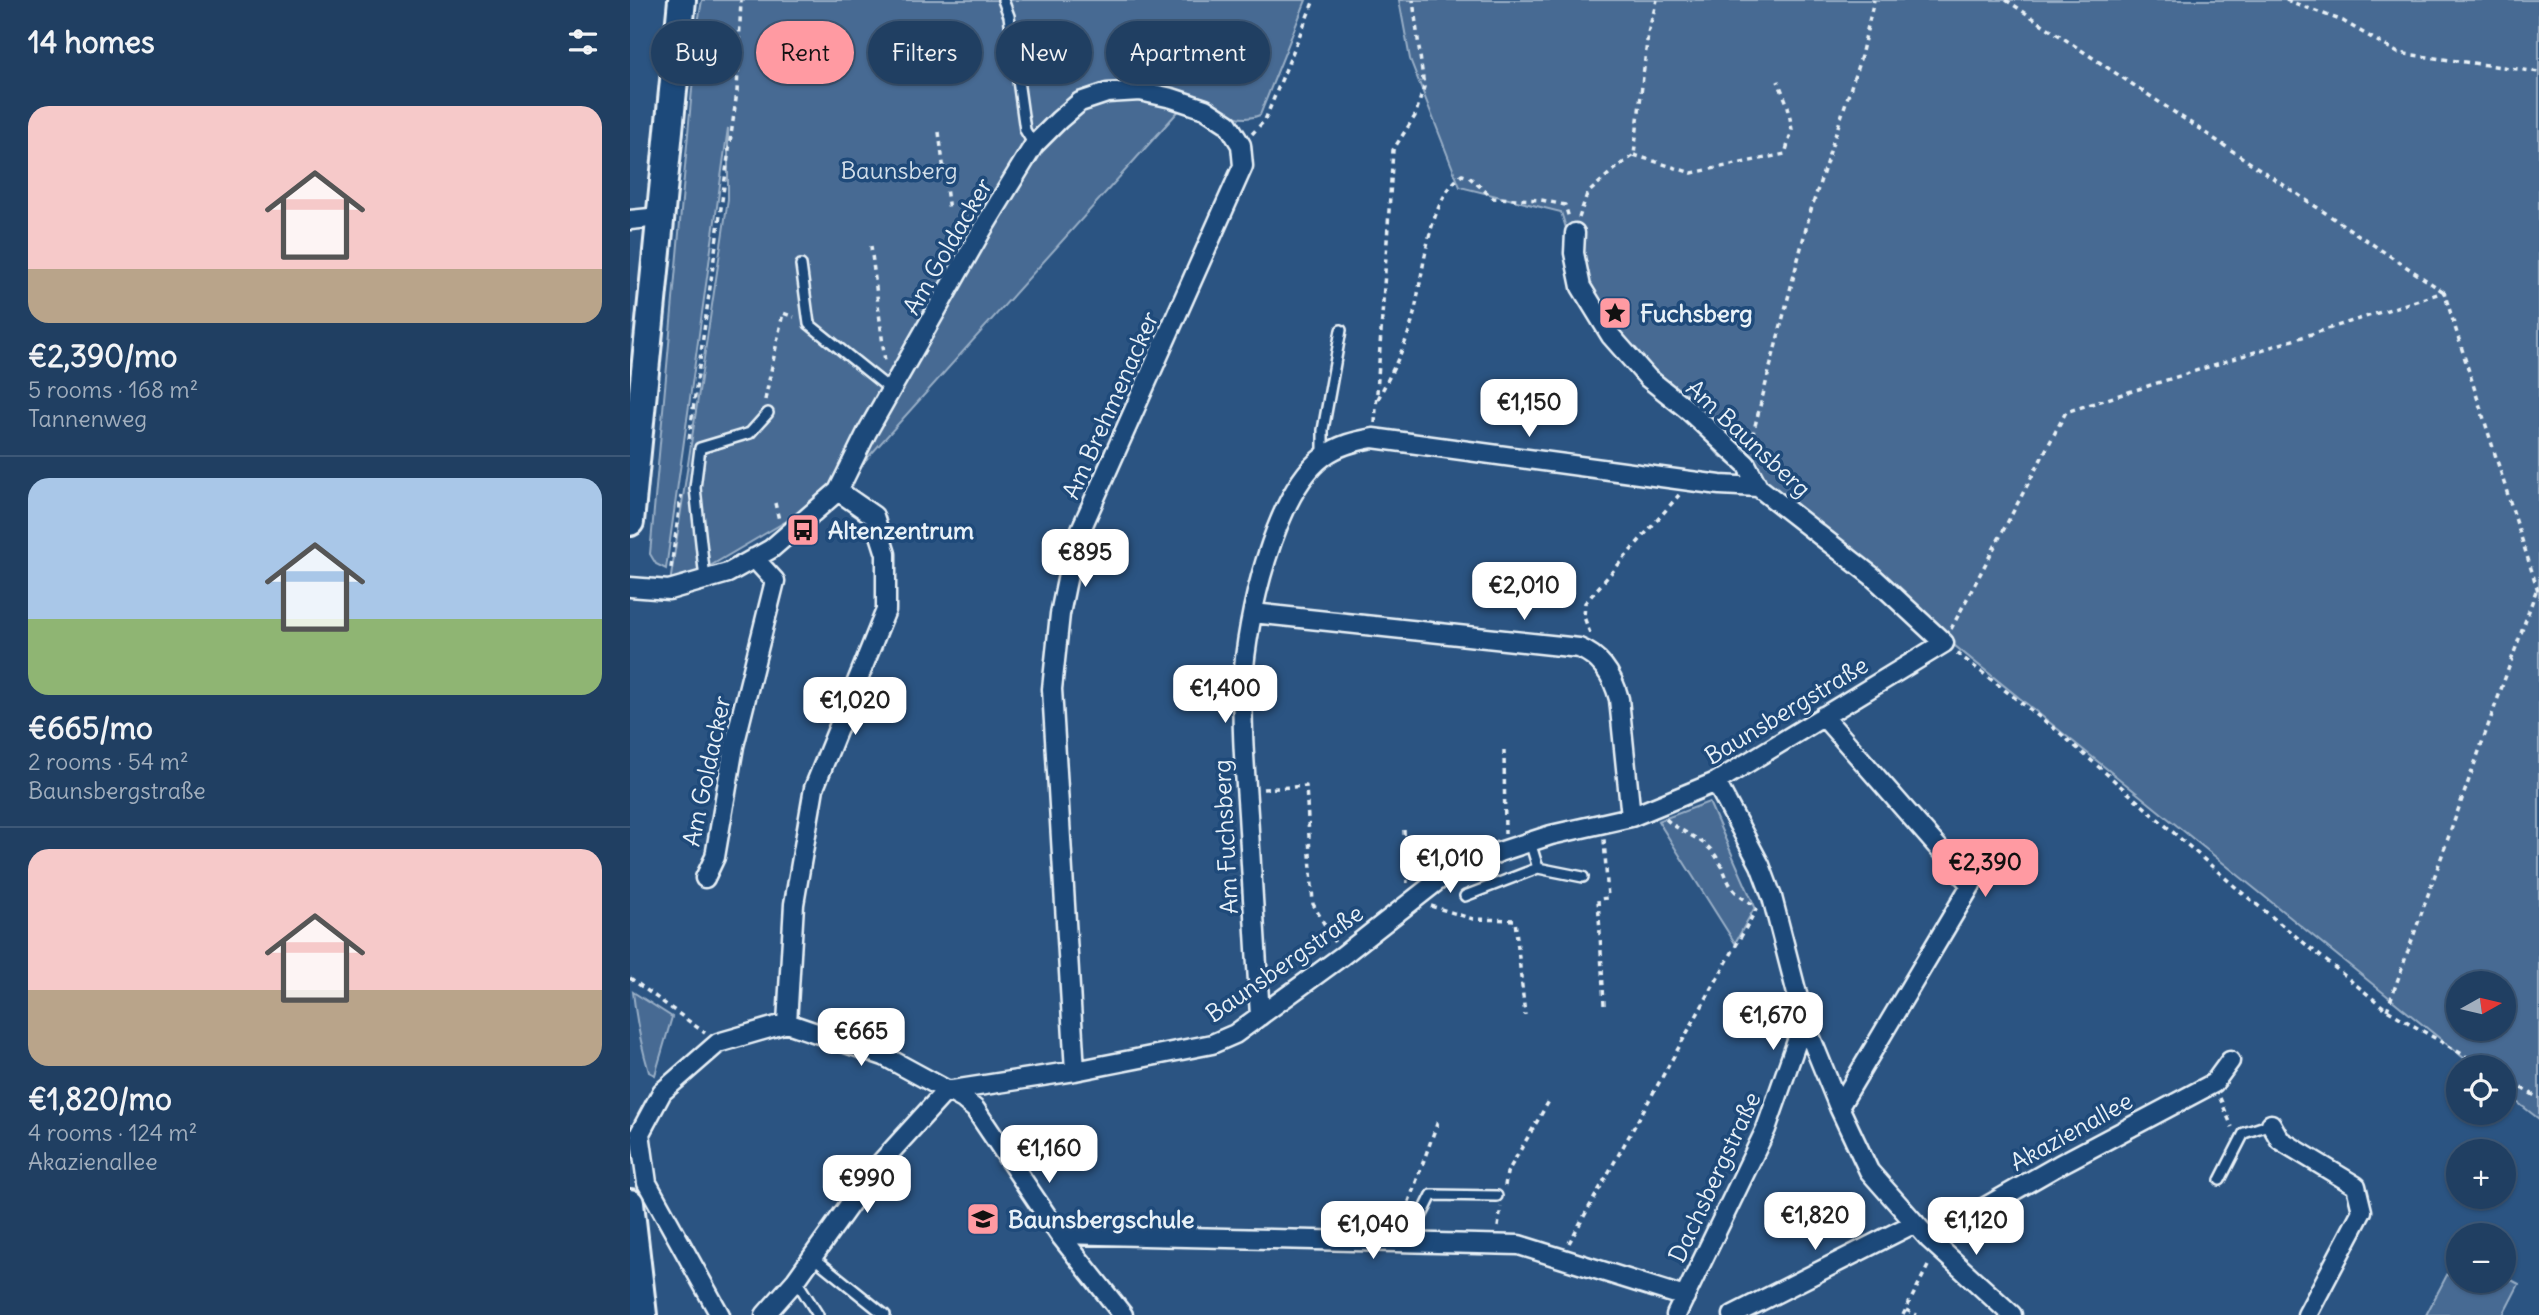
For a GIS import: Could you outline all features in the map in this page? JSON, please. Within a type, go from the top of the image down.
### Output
[{"type":"main road","points":[[630,522],[653,314],[682,0]]},
{"type":"main road","points":[[630,1203],[638,1298]]},
{"type":"street","name":"Am Goldacker","points":[[630,587],[669,590],[728,573],[771,549],[838,491],[887,388],[1034,145],[1080,102],[1107,93],[1140,91],[1172,97],[1205,109],[1228,124],[1241,145]]},
{"type":"street","name":"Am Brehmenacker","points":[[1075,1071],[1052,689],[1060,614],[1074,545],[1242,166],[1241,145]]},
{"type":"street","points":[[630,220],[660,217]]},
{"type":"street","name":"Am Baunsberg","points":[[1574,233],[1574,253],[1581,287],[1611,336],[1648,378],[1688,410],[1746,464],[1758,486],[1872,576],[1944,643]]},
{"type":"street","points":[[1321,458],[1336,448],[1373,438],[1692,481],[1758,486]]},
{"type":"street","name":"Am Fuchsberg","points":[[1260,1016],[1243,681],[1253,613],[1268,552],[1295,490],[1321,458]]},
{"type":"street","points":[[787,1023],[794,904],[814,788],[886,610],[886,554],[874,516],[838,491]]},
{"type":"street","name":"Am Goldacker","points":[[705,878],[715,857],[734,746],[775,581],[754,558]]},
{"type":"street","points":[[1253,613],[1579,648],[1590,652],[1614,681],[1619,699],[1631,817]]},
{"type":"street","name":"Baunsbergstraße","points":[[946,1091],[1075,1071],[1212,1044],[1235,1034],[1342,956],[1440,879],[1505,850],[1631,817],[1716,782],[1944,643]]},
{"type":"street","points":[[1824,716],[1971,885],[1839,1107]]},
{"type":"street","points":[[1716,782],[1760,865],[1765,902],[1804,1021],[1869,1171],[1933,1243],[2012,1315]]},
{"type":"street","name":"Dachsbergstraße","points":[[1676,1315],[1766,1129],[1804,1021]]},
{"type":"street","points":[[720,1315],[647,1183],[640,1133],[662,1092],[718,1043],[787,1023],[884,1056],[975,1109],[1059,1234],[1123,1315]]},
{"type":"street","name":"Akazienallee","points":[[1933,1243],[2059,1164],[2214,1083],[2230,1061]]},
{"type":"street","points":[[765,1315],[796,1280],[876,1169],[946,1091]]},
{"type":"street","points":[[2271,1124],[2280,1140],[2356,1185],[2362,1211],[2307,1315]]},
{"type":"street","points":[[1732,1315],[1915,1223]]},
{"type":"street","points":[[1059,1234],[1519,1245],[1685,1297]]},
{"type":"lane","points":[[1003,0],[1009,16],[1025,130],[1034,145]]},
{"type":"lane","points":[[801,265],[809,324],[887,388]]},
{"type":"lane","points":[[1321,458],[1323,430],[1341,330]]},
{"type":"lane","points":[[705,579],[695,488],[701,448],[750,433],[768,413]]},
{"type":"lane","points":[[1530,842],[1538,868]]},
{"type":"lane","points":[[1465,896],[1538,868],[1583,877]]},
{"type":"lane","points":[[2220,1180],[2244,1133],[2271,1124]]},
{"type":"lane","points":[[1403,1242],[1432,1195],[1497,1195]]},
{"type":"lane","points":[[813,1257],[885,1315]]},
{"type":"lane","points":[[796,1280],[818,1315]]},
{"type":"path","points":[[688,445],[737,92],[741,0]]},
{"type":"path","points":[[1241,145],[1265,120],[1314,0]]},
{"type":"path","points":[[1373,438],[1378,400],[1393,150],[1415,116],[1424,87],[1413,0]]},
{"type":"path","points":[[1574,233],[1587,194],[1634,155],[1648,33],[1657,0]]},
{"type":"path","points":[[1746,464],[1810,213],[1861,56],[1874,0]]},
{"type":"path","points":[[2006,0],[2444,292],[2539,594]]},
{"type":"path","points":[[2287,0],[2343,21],[2398,53],[2539,72]]},
{"type":"path","points":[[1634,155],[1692,173],[1785,154],[1792,130],[1778,81]]},
{"type":"path","points":[[939,132],[949,211]]},
{"type":"path","points":[[1378,400],[1395,368],[1412,324],[1424,253],[1451,183],[1462,175],[1469,177],[1493,198],[1541,200],[1564,205],[1574,233]]},
{"type":"path","points":[[871,246],[886,358],[887,388]]},
{"type":"path","points":[[2444,292],[2066,412],[1944,643],[2060,733],[2240,891],[2387,1010],[2464,1055]]},
{"type":"path","points":[[768,413],[763,406],[783,313],[809,324]]},
{"type":"path","points":[[1590,652],[1592,642],[1584,617],[1585,603],[1692,481]]},
{"type":"path","points":[[671,568],[682,486]]},
{"type":"path","points":[[2387,1010],[2537,589]]},
{"type":"path","points":[[1504,750],[1505,850]]},
{"type":"path","points":[[1247,790],[1306,786],[1313,904],[1342,956]]},
{"type":"path","points":[[1560,1260],[1765,902],[1741,898],[1727,883],[1712,852],[1700,841],[1667,822],[1658,806]]},
{"type":"path","points":[[1599,824],[1605,842],[1608,898],[1598,899],[1604,1005]]},
{"type":"path","points":[[1404,830],[1416,898],[1432,907],[1473,919],[1515,920],[1525,1015]]},
{"type":"path","points":[[630,978],[718,1043]]},
{"type":"path","points":[[2516,1085],[2539,1098]]},
{"type":"path","points":[[1497,1245],[1507,1173],[1549,1101]]},
{"type":"path","points":[[1403,1242],[1397,1235],[1438,1121]]},
{"type":"path","points":[[1903,1315],[1933,1243]]},
{"type":"path","points":[[1906,1310],[1917,1315]]},
{"type":"green space","name":"Baunsberg","points":[[702,0],[1306,0],[1260,115],[1251,118],[1234,116],[1192,96],[838,491],[669,590],[728,199],[728,128],[666,569],[656,564],[650,554],[692,84],[742,84],[742,21],[698,21]]},
{"type":"green space","points":[[1399,0],[2539,0],[2539,1119],[2516,1101],[2516,1055],[2460,1055],[1718,454],[1615,336],[1584,285],[1561,212],[1460,187],[1410,59]]},
{"type":"green space","points":[[1709,802],[1755,907],[1735,943],[1658,821]]},
{"type":"green space","points":[[633,992],[672,1017],[655,1075],[649,1072],[646,1062]]},
{"type":"green space","points":[[2446,1277],[2446,1293],[2514,1293],[2503,1315],[2426,1315]]},
{"type":"place","name":"Fuchsberg","points":[[1615,313]]},
{"type":"place","name":"Altenzentrum","points":[[803,530]]},
{"type":"place","name":"Baunsbergschule","points":[[983,1219]]}]
